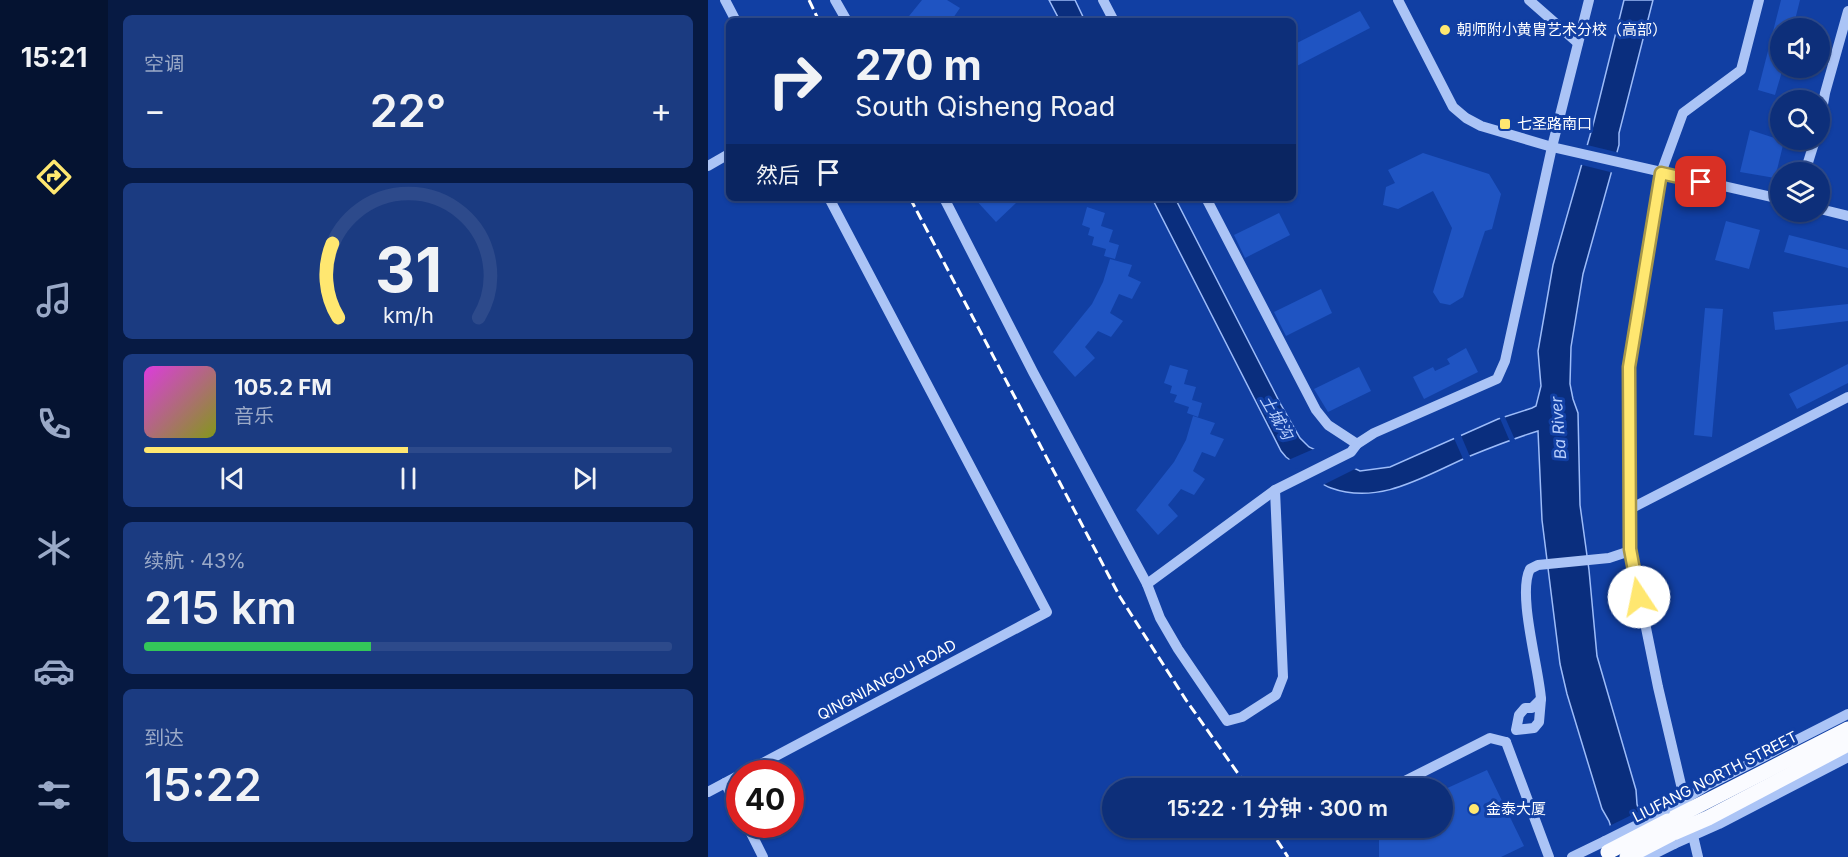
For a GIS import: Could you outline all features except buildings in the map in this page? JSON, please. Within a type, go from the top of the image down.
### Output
[{"type":"main road","name":"LIUFANG NORTH STREET","points":[[1689,818],[1848,729]]},
{"type":"main road","name":"LIUFANG NORTH STREET","points":[[1627,857],[1669,828],[1848,744]]},
{"type":"main road","name":"LIUFANG NORTH STREET","points":[[1603,850],[1669,828]]},
{"type":"street","points":[[725,0],[734,18]]},
{"type":"street","points":[[835,0],[845,18]]},
{"type":"street","points":[[1103,0],[1112,18]]},
{"type":"street","points":[[1398,0],[1453,107],[1466,118],[1481,126],[1557,148],[1770,197]]},
{"type":"street","points":[[1529,0],[1578,43]]},
{"type":"street","points":[[1147,584],[1275,490],[1354,448],[1374,433],[1497,379],[1505,361],[1557,148],[1589,0]]},
{"type":"street","points":[[1698,857],[1658,687],[1630,551],[1629,367],[1661,173],[1683,113],[1741,70],[1759,0]]},
{"type":"street","points":[[1826,90],[1848,10]]},
{"type":"street","points":[[708,166],[726,156]]},
{"type":"street","name":"QINGNIANGOU ROAD","points":[[769,760],[1047,612],[831,201]]},
{"type":"street","points":[[946,201],[1033,372],[1147,584],[1160,618],[1178,649],[1227,721],[1242,717],[1276,695],[1283,677],[1275,490]]},
{"type":"street","points":[[1208,201],[1316,410],[1328,426],[1354,448]]},
{"type":"street","points":[[1830,211],[1848,216]]},
{"type":"street","points":[[1630,509],[1848,397]]},
{"type":"street","points":[[1516,730],[1534,728],[1539,722],[1540,683],[1530,629],[1525,583],[1530,569],[1538,565],[1610,558],[1630,551]]},
{"type":"street","points":[[1506,742],[1516,730],[1519,715],[1525,708],[1532,708],[1540,699]]},
{"type":"street","points":[[1648,857],[1669,828],[1689,818],[1708,785],[1848,714]]},
{"type":"street","points":[[1411,778],[1490,738],[1506,742]]},
{"type":"street","points":[[1506,742],[1549,857]]},
{"type":"street","points":[[1689,818],[1719,824],[1848,757]]},
{"type":"street","name":"QINGNIANGOU ROAD","points":[[708,792],[725,783]]},
{"type":"street","points":[[754,838],[763,857]]},
{"type":"street","points":[[1572,857],[1603,850]]},
{"type":"water","points":[[1049,0],[1075,0],[1084,18],[1058,18]]},
{"type":"water","points":[[1624,0],[1653,0],[1619,133],[1619,145],[1583,274],[1571,347],[1570,384],[1578,413],[1580,505],[1597,656],[1636,790],[1637,804],[1652,857],[1620,857],[1609,821],[1602,809],[1567,694],[1560,664],[1542,520],[1538,431],[1385,491],[1349,493],[1319,482],[1281,451],[1154,201],[1177,201],[1300,438],[1309,447],[1360,471],[1390,467],[1498,419],[1536,406],[1541,386],[1538,351],[1553,265],[1593,125]]},
{"type":"pier","points":[[1583,144],[1620,153],[1614,173],[1578,164]]},
{"type":"pier","points":[[1504,415],[1516,442],[1511,444],[1499,416]]},
{"type":"pier","points":[[1460,433],[1471,459],[1464,461],[1453,436]]},
{"type":"pier","points":[[1316,448],[1359,467],[1321,486],[1286,461]]},
{"type":"pier","points":[[1642,810],[1655,857],[1617,857],[1607,827]]},
{"type":"railway","points":[[809,0],[818,18]]},
{"type":"railway","points":[[912,201],[1120,597],[1186,700],[1241,778]]},
{"type":"railway","points":[[1276,838],[1288,857]]},
{"type":"place","name":"朝师附小黄胄艺术分校（高部）","points":[[1445,30]]},
{"type":"place","name":"七圣路南口","points":[[1505,124]]},
{"type":"place","name":"金泰大厦","points":[[1474,809]]},
{"type":"route","points":[[1639,597],[1630,549],[1629,367],[1661,173],[1701,182]]},
{"type":"water label","name":"土城沟","points":[[1277,417]]},
{"type":"water label","name":"Ba River","points":[[1558,428]]}]
